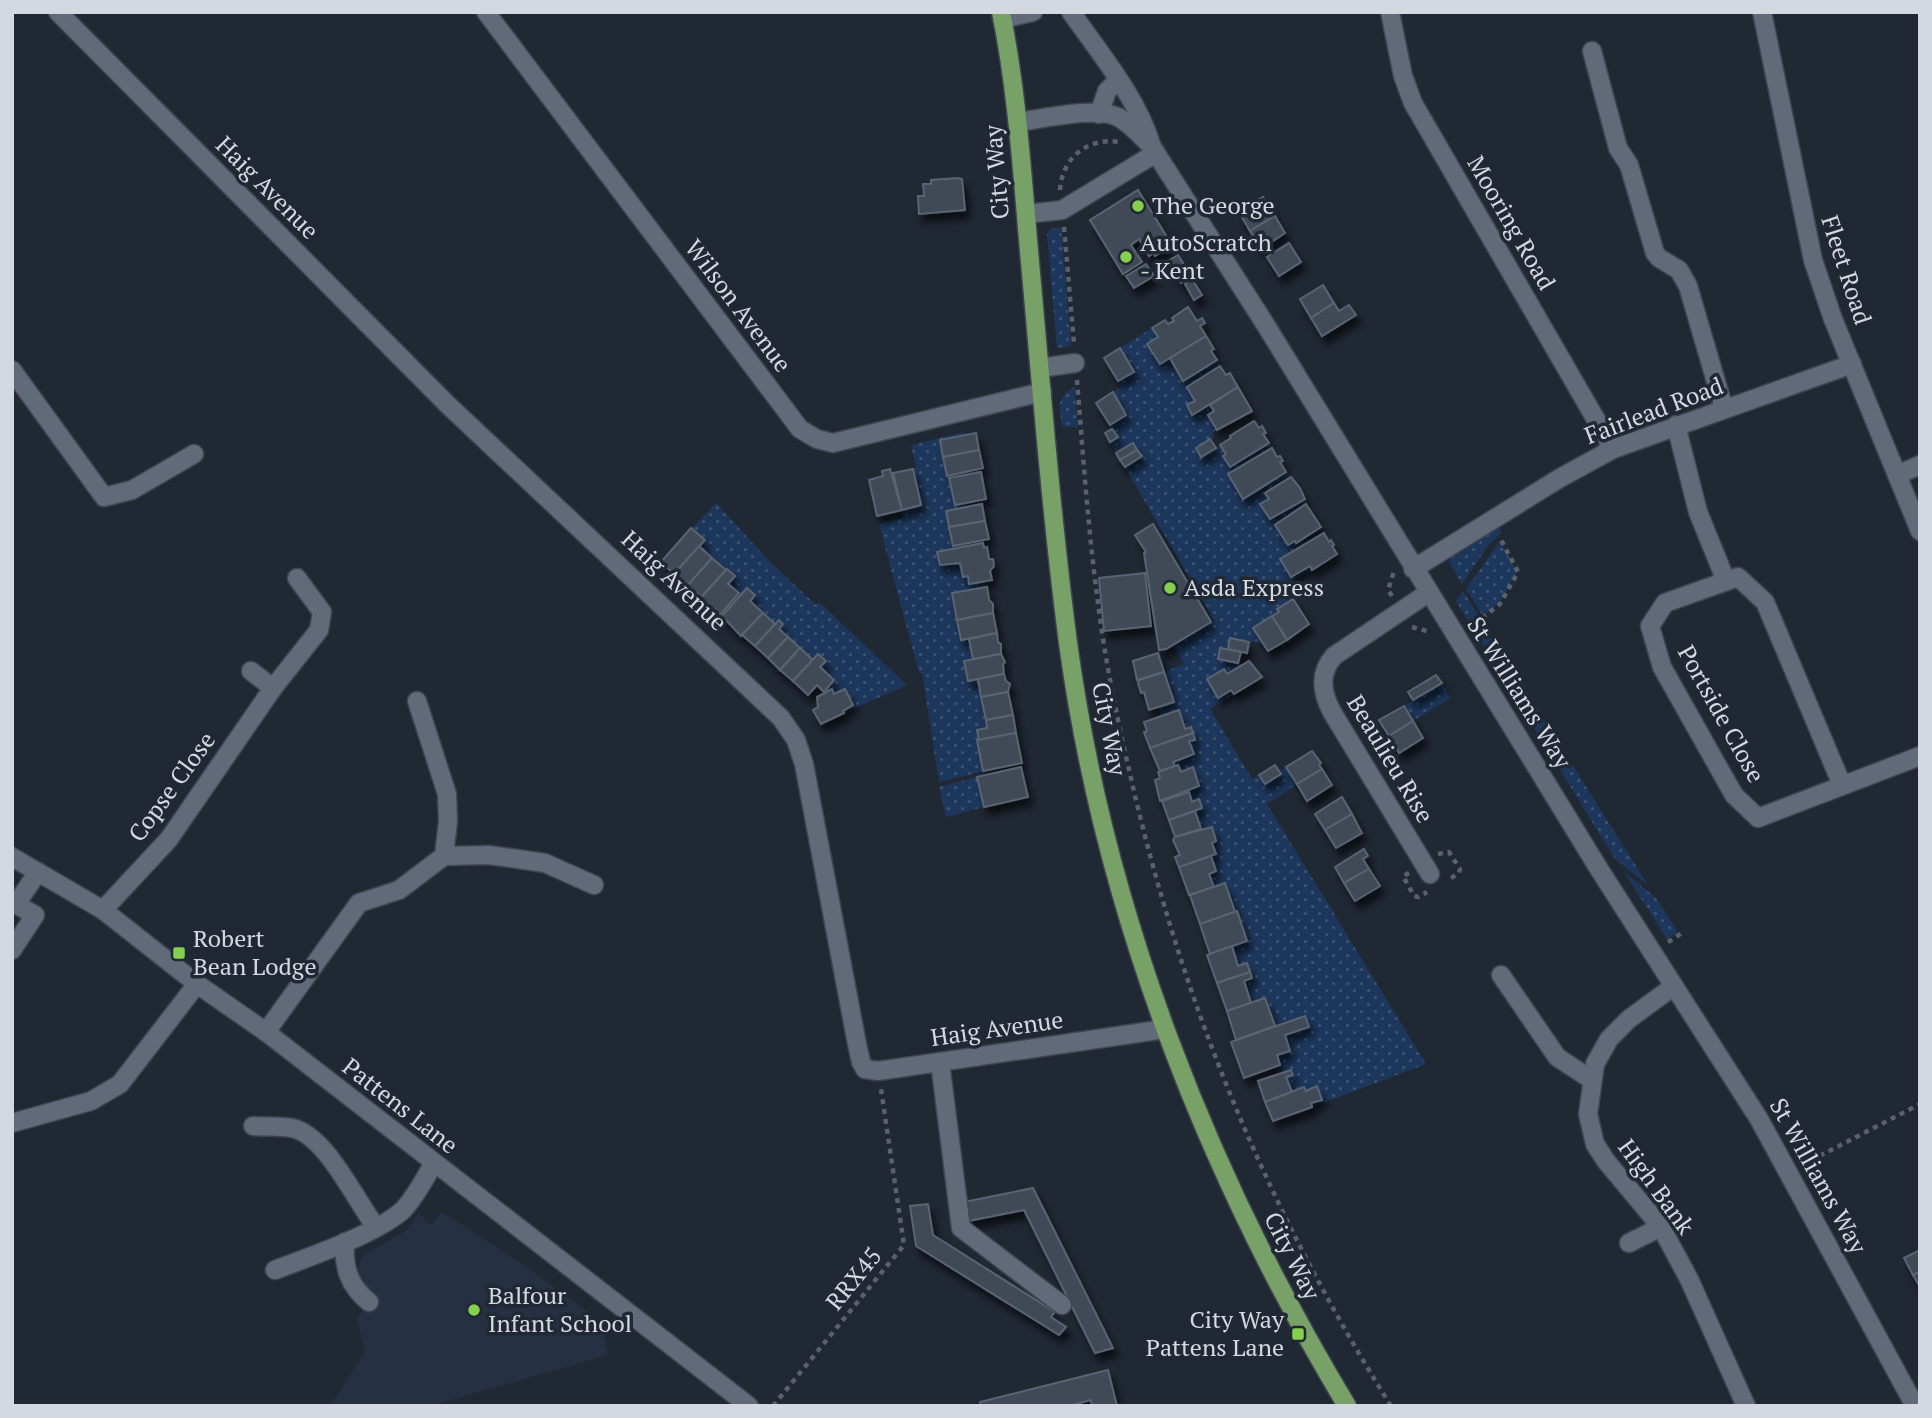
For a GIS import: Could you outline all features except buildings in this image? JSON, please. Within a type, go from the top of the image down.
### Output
[{"type":"main road","name":"City Way","points":[[1001,15],[1018,122],[1042,392],[1069,646],[1100,812],[1165,1029],[1214,1152],[1288,1304],[1347,1406]]},
{"type":"street","name":"Haig Avenue","points":[[58,12],[448,405],[782,718],[796,740],[804,764],[861,1062],[868,1070],[878,1071],[1165,1029]]},
{"type":"street","name":"Wilson Avenue","points":[[486,12],[800,429],[817,439],[833,443],[1042,392]]},
{"type":"street","points":[[1001,15],[1032,12]]},
{"type":"street","name":"St Williams Way","points":[[1071,12],[1144,122],[1151,153],[1266,327],[1599,869],[1731,1073],[1789,1171],[1915,1406]]},
{"type":"street","name":"Mooring Road","points":[[1390,12],[1403,76],[1413,103],[1613,449]]},
{"type":"street","name":"Fleet Road","points":[[1762,12],[1810,250],[1826,301],[1920,531]]},
{"type":"street","points":[[1592,51],[1618,148],[1629,165],[1654,251],[1659,258],[1679,270],[1688,286],[1724,409]]},
{"type":"street","points":[[1099,114],[1107,91],[1118,80]]},
{"type":"street","points":[[1018,122],[1099,114],[1119,118],[1151,153],[1062,210],[1026,214]]},
{"type":"street","points":[[1040,368],[1075,363]]},
{"type":"street","name":"Fairlead Road","points":[[1413,569],[1573,470],[1613,449],[1852,364]]},
{"type":"street","points":[[13,375],[104,497],[132,490],[194,454]]},
{"type":"street","points":[[1676,425],[1699,512],[1726,581],[1738,577],[1765,602],[1842,785]]},
{"type":"street","points":[[1897,475],[1920,465]]},
{"type":"street","name":"Copse Close","points":[[103,910],[169,839],[273,688],[319,630],[321,612],[297,578]]},
{"type":"street","name":"Portside Close","points":[[1726,581],[1665,603],[1650,626],[1662,667],[1734,795],[1758,818],[1920,756]]},
{"type":"street","name":"Beaulieu Rise","points":[[1428,593],[1334,656],[1325,670],[1322,686],[1332,712],[1430,874]]},
{"type":"street","points":[[251,671],[273,688]]},
{"type":"street","points":[[417,701],[447,794],[448,821],[444,856]]},
{"type":"street","points":[[266,1032],[359,903],[399,890],[444,856],[489,855],[545,863],[594,884]]},
{"type":"street","name":"Pattens Lane","points":[[12,857],[103,910],[434,1163],[729,1400],[749,1406]]},
{"type":"street","points":[[12,950],[35,915],[14,903],[38,872]]},
{"type":"street","points":[[1501,975],[1557,1057],[1592,1080]]},
{"type":"street","points":[[12,1123],[91,1101],[120,1084],[197,984]]},
{"type":"street","name":"High Bank","points":[[1674,986],[1629,1019],[1609,1040],[1595,1064],[1587,1114],[1595,1143],[1606,1161],[1661,1227],[1689,1279],[1746,1406]]},
{"type":"street","points":[[940,1062],[961,1228],[1062,1305]]},
{"type":"street","points":[[253,1126],[293,1128],[311,1136],[332,1160],[376,1227]]},
{"type":"street","points":[[275,1270],[376,1227],[404,1208],[434,1163]]},
{"type":"street","points":[[1629,1243],[1661,1227]]},
{"type":"street","points":[[345,1242],[344,1259],[348,1276],[357,1293],[369,1302]]},
{"type":"path","points":[[1151,153],[1116,141],[1097,142],[1076,152],[1067,163],[1061,178],[1075,363],[1102,630],[1119,723],[1141,822],[1171,934],[1230,1098],[1262,1171],[1319,1282],[1391,1406]]},
{"type":"path","points":[[1482,618],[1500,604],[1518,572],[1500,538]]},
{"type":"path","points":[[1392,565],[1394,572],[1388,590],[1412,627],[1425,629],[1435,636]]},
{"type":"path","points":[[1670,941],[1682,933]]},
{"type":"path","name":"RRX45","points":[[773,1406],[904,1245],[878,1071]]},
{"type":"path","points":[[1809,1161],[1920,1104]]},
{"type":"shaded area","points":[[1061,227],[1071,346],[1057,348],[1047,234],[1051,229]]},
{"type":"shaded area","points":[[1152,328],[1158,337],[1148,344],[1160,364],[1170,358],[1183,380],[1217,360],[1220,366],[1187,387],[1195,401],[1187,406],[1193,415],[1210,405],[1214,411],[1208,415],[1217,430],[1212,433],[1214,437],[1210,440],[1215,448],[1220,445],[1230,467],[1269,443],[1272,448],[1228,474],[1243,498],[1286,472],[1291,477],[1266,492],[1269,499],[1261,504],[1269,518],[1305,499],[1306,504],[1282,519],[1296,543],[1303,538],[1306,543],[1281,559],[1291,577],[1310,566],[1312,570],[1285,585],[1293,599],[1254,628],[1264,644],[1230,638],[1228,649],[1220,648],[1218,659],[1241,666],[1227,674],[1224,669],[1207,679],[1218,698],[1231,690],[1234,694],[1210,709],[1252,779],[1259,775],[1265,784],[1286,767],[1297,784],[1267,804],[1426,1064],[1312,1107],[1311,1103],[1322,1099],[1317,1086],[1306,1091],[1304,1087],[1292,1092],[1286,1077],[1293,1075],[1291,1070],[1283,1072],[1277,1055],[1290,1051],[1285,1035],[1309,1027],[1305,1016],[1275,1026],[1265,998],[1251,1003],[1244,981],[1252,978],[1247,964],[1238,966],[1232,946],[1247,940],[1225,883],[1214,887],[1209,874],[1216,871],[1211,856],[1216,854],[1212,843],[1216,841],[1212,827],[1201,831],[1195,811],[1202,808],[1199,799],[1192,802],[1188,790],[1199,786],[1193,768],[1181,772],[1173,762],[1194,754],[1189,741],[1194,740],[1185,729],[1179,710],[1161,716],[1159,708],[1174,702],[1164,672],[1184,664],[1173,645],[1215,622],[1105,433],[1112,429],[1096,403],[1121,387],[1118,381],[1134,372],[1120,348]]},
{"type":"shaded area","points":[[1074,387],[1078,428],[1062,426],[1060,413],[1061,400]]},
{"type":"shaded area","points":[[964,432],[965,436],[940,441],[947,475],[980,469],[981,472],[950,478],[955,505],[972,502],[982,504],[946,511],[952,545],[989,539],[983,543],[937,552],[940,565],[960,563],[963,577],[968,576],[969,584],[986,581],[987,587],[952,594],[961,640],[969,639],[973,659],[969,681],[978,679],[987,728],[977,730],[983,771],[939,782],[922,673],[919,673],[879,524],[903,518],[902,510],[921,505],[911,445]]},
{"type":"shaded area","points":[[716,503],[769,561],[816,605],[819,602],[907,685],[844,713],[843,711],[853,704],[846,689],[834,694],[832,690],[824,692],[834,680],[820,667],[825,662],[813,660],[779,629],[783,624],[779,620],[775,624],[750,601],[747,589],[722,616],[720,615],[739,593],[728,584],[735,576],[699,546],[704,540],[691,529]]},
{"type":"shaded area","points":[[1500,527],[1501,534],[1489,544],[1462,584],[1449,562],[1451,558]]},
{"type":"shaded area","points":[[1500,541],[1517,571],[1502,600],[1483,616],[1466,589]]},
{"type":"shaded area","points":[[1463,591],[1648,885],[1615,859],[1456,601]]},
{"type":"shaded area","points":[[1442,683],[1450,698],[1413,721],[1404,706]]},
{"type":"shaded area","points":[[977,777],[984,807],[946,817],[939,787]]},
{"type":"shaded area","points":[[1624,872],[1656,898],[1678,932],[1667,939]]},
{"type":"shaded area","name":"Balfour Infant School","points":[[442,1212],[522,1264],[601,1322],[608,1355],[430,1406],[330,1406],[365,1352],[357,1318],[373,1296],[360,1281],[358,1271],[364,1255],[406,1231],[418,1214],[432,1225]]},
{"type":"place","name":"The George","points":[[1138,206]]},
{"type":"place","name":"AutoScratch - Kent","points":[[1126,257]]},
{"type":"place","name":"Asda Express","points":[[1170,588]]},
{"type":"place","name":"Robert Bean Lodge","points":[[179,953]]},
{"type":"place","name":"Balfour Infant School","points":[[474,1310]]},
{"type":"place","name":"City Way Pattens Lane","points":[[1298,1334]]}]
